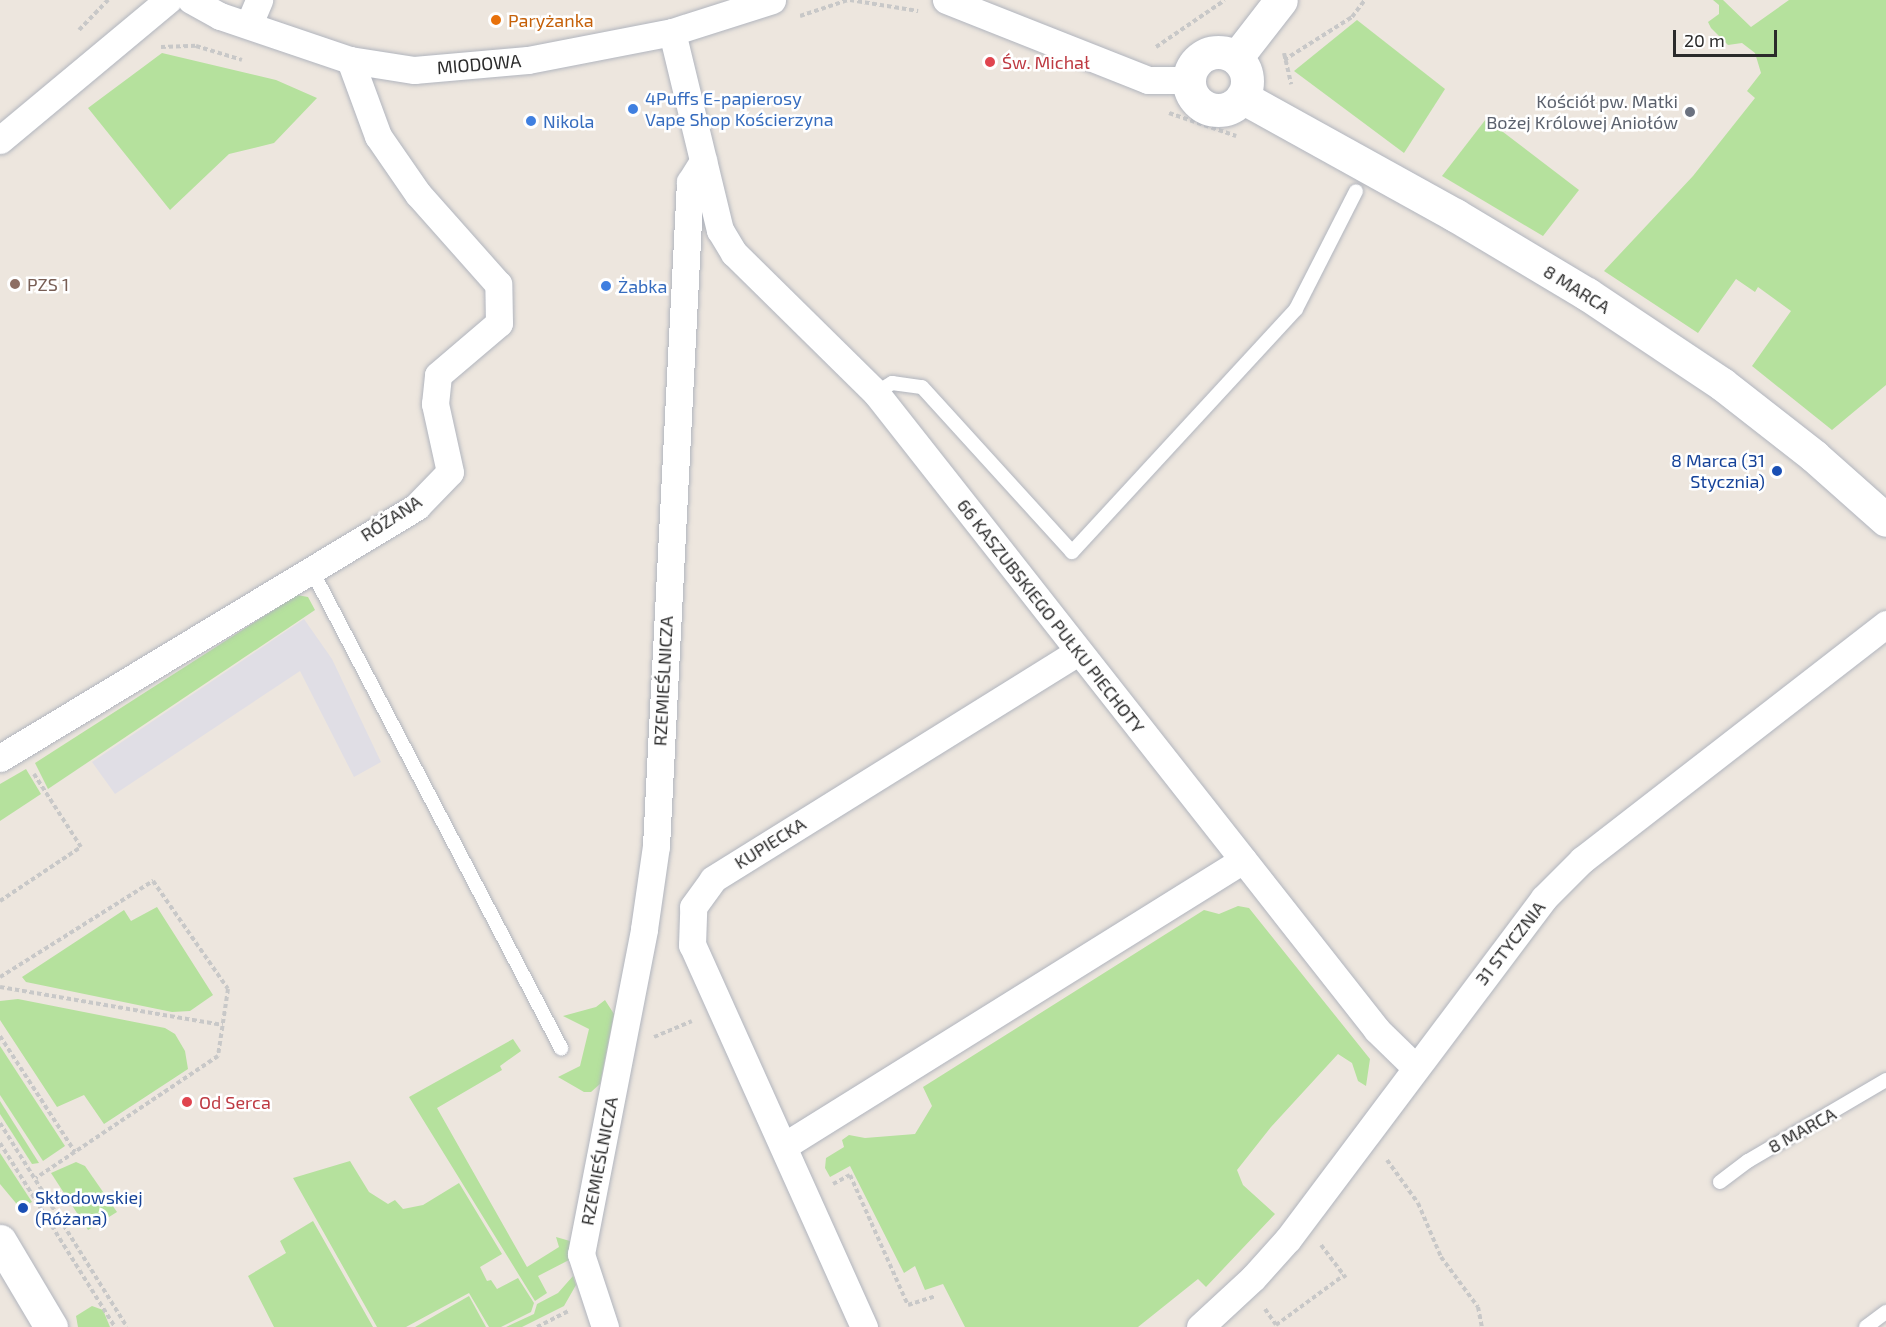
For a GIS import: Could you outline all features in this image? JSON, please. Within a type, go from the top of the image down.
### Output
[{"type":"street","points":[[0,140],[168,0]]},
{"type":"street","name":"MIODOWA","points":[[191,0],[220,16],[254,12],[350,60],[414,70],[508,62],[672,32],[772,0]]},
{"type":"street","points":[[1236,58],[1281,0]]},
{"type":"street","points":[[938,8],[1148,81],[1190,80]]},
{"type":"street","points":[[672,32],[703,161]]},
{"type":"street","points":[[1216,52],[1236,58],[1247,76],[1242,97],[1227,108],[1209,108],[1195,97],[1190,80],[1197,61],[1216,52]]},
{"type":"street","name":"RÓŻANA","points":[[0,758],[310,567],[417,506],[450,472],[435,404],[438,375],[499,323],[498,284],[418,194],[378,136],[350,60]]},
{"type":"street","name":"8 MARCA","points":[[1242,97],[1455,215],[1587,294],[1722,384],[1814,456],[1886,520]]},
{"type":"street","name":"66 KASZUBSKIEGO PUŁKU PIECHOTY","points":[[703,161],[720,230],[734,252],[876,393],[1077,652],[1377,1030],[1416,1068]]},
{"type":"street","name":"RZEMIEŚLNICZA","points":[[605,1327],[581,1254],[656,846],[690,182],[703,161]]},
{"type":"street","name":"31 STYCZNIA","points":[[1200,1327],[1253,1278],[1288,1239],[1544,898],[1582,860],[1886,624]]},
{"type":"street","name":"KUPIECKA","points":[[864,1327],[692,945],[690,919],[698,897],[713,879],[1077,652]]},
{"type":"street","points":[[784,1146],[1243,860]]},
{"type":"street","points":[[0,1241],[51,1327]]},
{"type":"lane","points":[[876,393],[892,383],[922,387],[1072,552],[1296,309],[1356,191]]},
{"type":"lane","points":[[310,567],[561,1048]]},
{"type":"lane","name":"8 MARCA","points":[[1720,1182],[1748,1161],[1886,1080]]},
{"type":"lane","points":[[1866,1327],[1886,1312]]},
{"type":"path","points":[[850,0],[938,8]]},
{"type":"path","points":[[1284,60],[1352,17],[1365,0]]},
{"type":"path","points":[[1160,109],[1244,138]]},
{"type":"path","points":[[0,901],[81,847],[42,788]]},
{"type":"path","points":[[0,977],[153,881],[228,989],[218,1056],[36,1178]]},
{"type":"path","points":[[0,987],[223,1025]]},
{"type":"path","points":[[620,1051],[695,1020]]},
{"type":"path","points":[[0,1036],[75,1152]]},
{"type":"path","points":[[0,1123],[127,1327]]},
{"type":"path","points":[[0,1143],[115,1327]]},
{"type":"path","points":[[1380,1149],[1418,1203],[1441,1257],[1478,1307],[1482,1327]]},
{"type":"path","points":[[825,1182],[830,1185],[850,1175],[908,1305],[936,1296]]},
{"type":"path","points":[[1259,1302],[1276,1325],[1345,1276],[1315,1236]]},
{"type":"shaded area","points":[[304,619],[332,659],[381,762],[354,777],[300,671],[115,794],[92,762]]},
{"type":"green space","points":[[1713,0],[1723,0],[1751,27],[1789,0],[1886,0],[1886,385],[1832,430],[1752,366],[1791,311],[1758,287],[1755,292],[1736,279],[1698,333],[1604,271],[1693,176],[1755,98],[1747,91],[1761,73],[1755,53],[1742,43],[1728,45],[1711,28],[1708,22],[1719,14],[1719,5]]},
{"type":"green space","points":[[1357,20],[1445,89],[1404,153],[1294,71]]},
{"type":"green space","points":[[162,53],[276,80],[317,98],[274,143],[229,154],[170,210],[88,108]]},
{"type":"green space","points":[[1486,119],[1579,190],[1543,236],[1442,176]]},
{"type":"green space","points":[[297,595],[308,597],[315,610],[48,789],[35,763]]},
{"type":"green space","points":[[26,769],[41,794],[0,821],[0,784]]},
{"type":"green space","points":[[1238,906],[1249,908],[1370,1059],[1366,1086],[1358,1081],[1352,1063],[1338,1054],[1271,1127],[1237,1170],[1243,1185],[1275,1214],[1206,1287],[1198,1279],[1138,1327],[965,1327],[943,1284],[925,1290],[915,1266],[904,1273],[850,1166],[830,1177],[825,1168],[826,1158],[844,1147],[842,1140],[849,1135],[865,1138],[915,1134],[932,1106],[923,1087],[1204,910],[1219,914]]},
{"type":"green space","points":[[157,907],[213,995],[190,1011],[172,1012],[26,982],[22,977],[124,910],[131,921]]},
{"type":"green space","points":[[18,999],[165,1028],[175,1034],[185,1051],[188,1069],[104,1124],[84,1095],[57,1107],[0,1020],[0,1001]]},
{"type":"green space","points":[[605,1000],[614,1014],[600,1084],[591,1092],[584,1092],[558,1077],[580,1066],[589,1029],[563,1016],[596,1007]]},
{"type":"green space","points":[[513,1039],[521,1051],[500,1066],[502,1070],[437,1108],[527,1267],[559,1247],[556,1237],[570,1241],[569,1260],[538,1276],[547,1293],[535,1301],[409,1097]]},
{"type":"green space","points":[[0,1046],[65,1146],[43,1161],[0,1095]]},
{"type":"green space","points":[[0,1101],[39,1163],[32,1164],[0,1114]]},
{"type":"green space","points":[[0,1153],[32,1202],[20,1208],[0,1184]]},
{"type":"green space","points":[[350,1161],[369,1192],[388,1204],[395,1200],[403,1209],[423,1205],[459,1183],[502,1254],[480,1267],[487,1281],[491,1280],[497,1289],[518,1278],[534,1303],[531,1312],[501,1327],[489,1327],[469,1293],[406,1327],[377,1327],[293,1178]]},
{"type":"green space","points":[[76,1162],[85,1166],[117,1212],[88,1230],[51,1173]]},
{"type":"green space","points":[[313,1221],[373,1327],[274,1327],[248,1276],[286,1253],[280,1241]]},
{"type":"green space","points":[[573,1276],[576,1285],[564,1306],[522,1327],[506,1327],[534,1314],[537,1304],[558,1293]]},
{"type":"green space","points":[[469,1296],[486,1327],[415,1327]]},
{"type":"green space","points":[[92,1306],[103,1310],[110,1327],[78,1327],[76,1316]]},
{"type":"place","name":"Paryżanka","points":[[496,20]]},
{"type":"place","name":"Św. Michał","points":[[990,62]]},
{"type":"place","name":"4Puffs E-papierosy Vape Shop Kościerzyna","points":[[633,109]]},
{"type":"place","name":"Kościół pw. Matki Bożej Królowej Aniołów","points":[[1690,112]]},
{"type":"place","name":"Nikola","points":[[531,121]]},
{"type":"place","name":"PZS 1","points":[[15,284]]},
{"type":"place","name":"Żabka","points":[[606,286]]},
{"type":"place","name":"8 Marca (31 Stycznia)","points":[[1777,471]]},
{"type":"place","name":"Od Serca","points":[[187,1102]]},
{"type":"place","name":"Skłodowskiej (Różana)","points":[[23,1208]]}]
